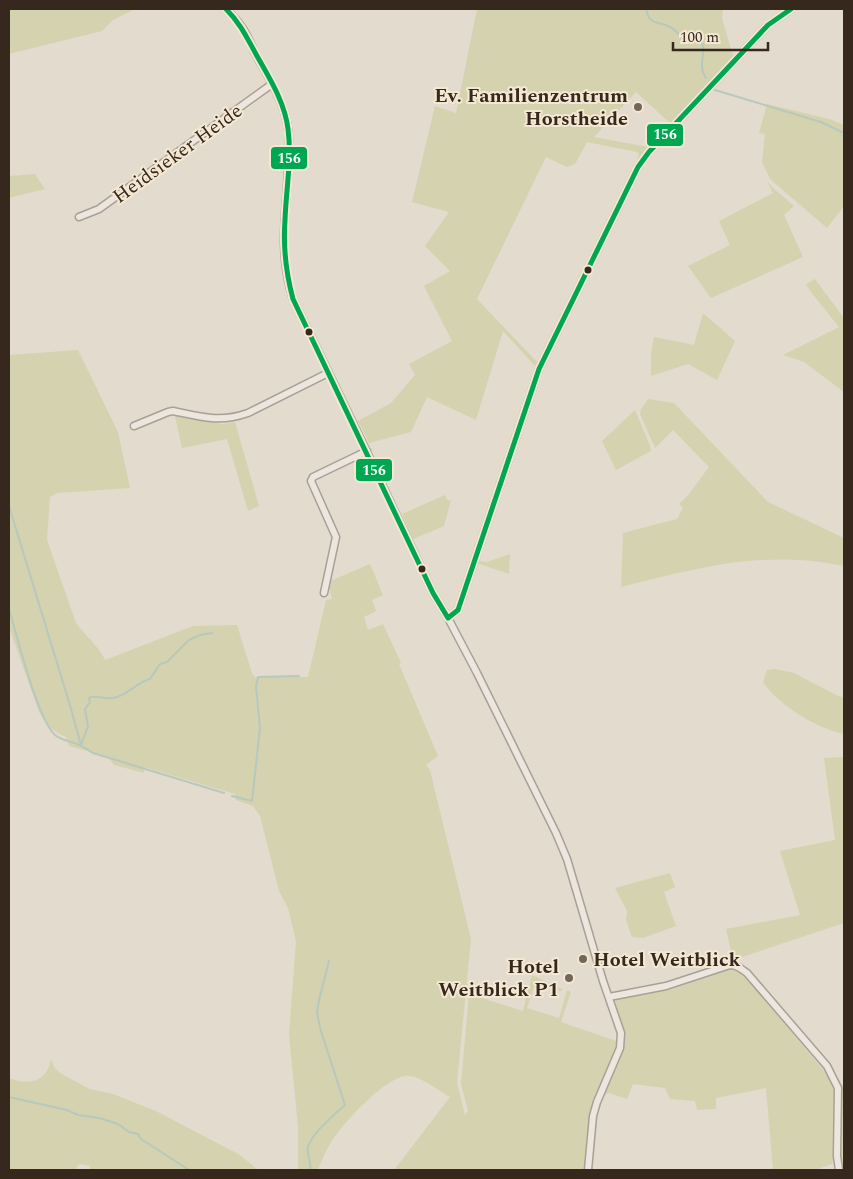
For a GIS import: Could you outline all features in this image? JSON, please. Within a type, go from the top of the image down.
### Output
[{"type":"street","points":[[226,9],[242,26],[284,110],[289,138],[283,228],[286,273],[293,299],[367,451],[433,594],[477,673],[562,845],[621,1033],[620,1048],[594,1110],[588,1170]]},
{"type":"street","points":[[448,618],[458,610],[539,369],[638,167],[649,152],[768,25],[791,9]]},
{"type":"street","name":"Heidsieker Heide","points":[[79,216],[99,210],[272,84]]},
{"type":"street","points":[[134,426],[173,411],[215,419],[235,418],[328,374]]},
{"type":"street","points":[[324,593],[336,537],[311,481],[313,477],[367,451]]},
{"type":"street","points":[[609,997],[666,986],[730,965],[736,965],[747,973],[827,1066],[833,1076],[838,1088],[837,1156],[839,1170]]},
{"type":"shaded area","points":[[9,9],[135,9],[113,20],[102,31],[9,54]]},
{"type":"shaded area","points":[[477,9],[723,9],[722,18],[733,56],[671,124],[636,92],[594,137],[648,147],[637,160],[639,155],[637,152],[587,142],[575,164],[567,167],[546,157],[477,299],[537,362],[535,366],[503,331],[476,420],[427,397],[411,432],[369,443],[358,421],[391,403],[415,375],[409,364],[452,341],[424,286],[450,271],[425,246],[449,212],[412,202],[435,106],[456,113]]},
{"type":"shaded area","points":[[767,104],[829,119],[844,125],[844,206],[827,228],[770,179],[762,162],[765,134],[759,133]]},
{"type":"shaded area","points":[[35,174],[45,189],[9,198],[9,176]]},
{"type":"shaded area","points":[[767,181],[794,206],[784,215],[803,257],[711,298],[688,266],[730,245],[719,221],[773,193]]},
{"type":"shaded area","points":[[815,279],[844,318],[844,392],[804,362],[783,355],[839,327],[806,284]]},
{"type":"shaded area","points":[[703,313],[735,341],[717,380],[688,364],[651,376],[651,354],[654,337],[694,345]]},
{"type":"shaded area","points":[[78,350],[118,432],[130,488],[57,493],[50,497],[47,540],[76,623],[96,646],[105,660],[193,626],[237,625],[252,673],[255,677],[308,677],[326,600],[332,599],[329,587],[330,581],[370,564],[383,595],[372,600],[376,611],[364,617],[368,630],[383,624],[401,663],[399,664],[438,756],[426,765],[430,770],[471,939],[457,1083],[465,1115],[468,1111],[461,1084],[469,994],[523,1011],[532,975],[562,989],[561,991],[535,984],[527,1008],[559,1018],[567,990],[571,992],[561,1022],[619,1042],[595,1102],[587,1170],[394,1170],[450,1097],[422,1080],[405,1076],[396,1079],[376,1093],[346,1122],[333,1139],[318,1170],[298,1170],[298,1127],[289,1034],[296,941],[288,908],[279,891],[260,816],[253,806],[236,800],[235,794],[144,767],[144,773],[114,765],[108,757],[69,746],[66,737],[50,727],[39,712],[9,627],[9,355]]},
{"type":"shaded area","points":[[648,399],[674,403],[768,502],[844,538],[844,566],[815,561],[759,560],[677,573],[621,587],[623,533],[677,519],[683,508],[679,504],[709,467],[673,430],[655,448],[640,414]]},
{"type":"shaded area","points":[[635,410],[651,451],[616,470],[602,441]]},
{"type":"shaded area","points":[[175,416],[222,424],[235,422],[259,506],[248,511],[227,439],[182,448]]},
{"type":"shaded area","points":[[445,495],[448,501],[451,500],[444,526],[413,539],[402,514]]},
{"type":"shaded area","points":[[510,554],[509,574],[477,563],[478,561],[487,562]]},
{"type":"shaded area","points":[[775,669],[794,673],[838,696],[844,697],[844,734],[822,727],[799,715],[778,699],[763,682],[767,670]]},
{"type":"shaded area","points":[[844,757],[844,923],[733,960],[726,929],[800,915],[780,851],[835,840],[824,758]]},
{"type":"shaded area","points":[[670,873],[675,887],[664,892],[676,926],[643,938],[632,937],[626,920],[627,911],[615,888]]},
{"type":"shaded area","points":[[730,969],[739,971],[752,984],[829,1077],[835,1094],[832,1164],[815,1170],[773,1170],[766,1088],[716,1098],[716,1109],[697,1110],[695,1101],[670,1099],[665,1088],[633,1084],[627,1099],[609,1093],[605,1095],[605,1090],[623,1047],[624,1038],[615,1000],[672,989]]},
{"type":"shaded area","points":[[51,1059],[54,1067],[60,1073],[82,1085],[90,1089],[113,1094],[156,1111],[240,1155],[258,1170],[90,1170],[90,1166],[79,1164],[75,1170],[9,1170],[9,1078],[23,1082],[36,1080],[46,1073]]},
{"type":"shaded area","points":[[840,1085],[844,1085],[844,1170],[842,1170],[838,1151]]},
{"type":"waterway","points":[[646,9],[652,21],[672,28],[683,38],[698,37],[703,47],[702,67],[706,78]]},
{"type":"waterway","points":[[715,90],[821,122],[844,133]]},
{"type":"waterway","points":[[9,506],[81,745]]},
{"type":"waterway","points":[[9,609],[22,656],[41,712],[55,735],[93,753],[224,793]]},
{"type":"waterway","points":[[81,745],[88,726],[85,709],[90,702],[89,698],[110,698],[123,695],[150,679],[160,664],[167,662],[189,640],[200,635],[212,633]]},
{"type":"waterway","points":[[232,796],[252,801],[260,728],[256,687],[258,677],[299,676]]},
{"type":"waterway","points":[[310,1170],[308,1156],[310,1142],[324,1124],[345,1105],[320,1028],[317,1012],[329,961]]},
{"type":"waterway","points":[[9,1097],[118,1124],[129,1132],[138,1134],[141,1139],[189,1170]]},
{"type":"transit line","name":"156","points":[[226,9],[243,31],[267,73],[284,110],[289,140],[284,240],[287,270],[293,299],[433,593],[448,618]]},
{"type":"transit line","name":"156","points":[[448,618],[458,610],[539,369],[638,167],[649,152],[768,25],[791,9]]},
{"type":"place","name":"Ev. Familienzentrum Horstheide","points":[[638,107]]},
{"type":"place","name":"Hotel Weitblick","points":[[583,959]]},
{"type":"place","name":"Hotel Weitblick P1","points":[[569,978]]}]
